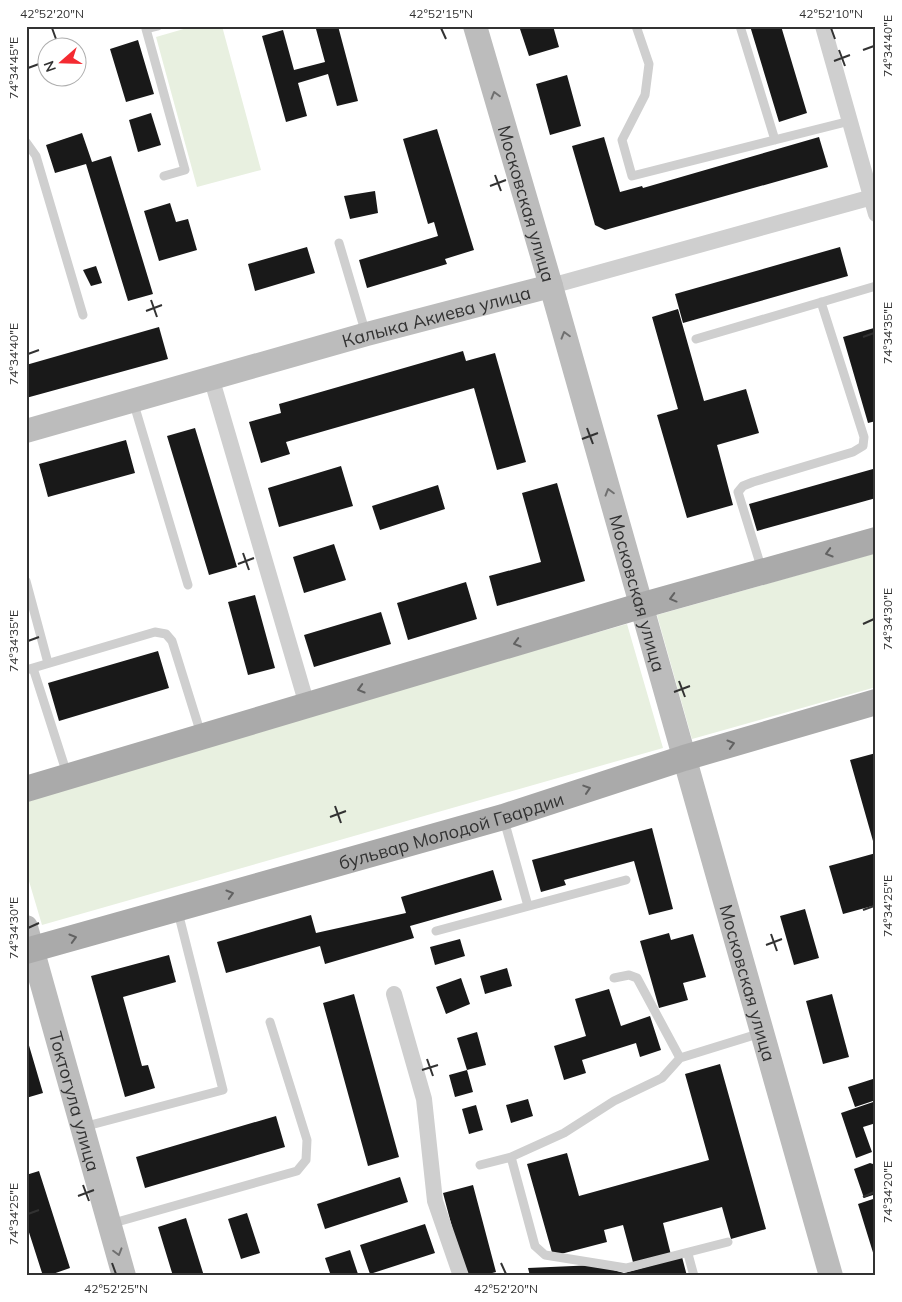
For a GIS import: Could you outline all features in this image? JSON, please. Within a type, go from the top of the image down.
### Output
[{"type":"main road","name":"Московская улица","points":[[475,26],[551,286],[831,1276]]},
{"type":"main road","name":"Калыка Акиева улица","points":[[26,431],[366,334],[551,286]]},
{"type":"main road","points":[[26,789],[640,606],[876,540]]},
{"type":"main road","name":"бульвар Молодой Гвардии","points":[[28,942],[177,909],[503,817],[684,758],[876,702]]},
{"type":"main road","name":"Токтогула улица","points":[[28,942],[124,1276]]},
{"type":"street","points":[[823,26],[873,196],[876,214]]},
{"type":"street","name":"Калыка Акиева улица","points":[[551,286],[873,196]]},
{"type":"street","points":[[211,377],[307,705]]},
{"type":"street","points":[[394,994],[424,1099],[435,1201],[461,1276]]},
{"type":"lane","points":[[158,26],[146,30],[185,170],[164,176]]},
{"type":"lane","points":[[636,26],[649,64],[645,95],[622,140],[632,176],[850,121]]},
{"type":"lane","points":[[740,26],[775,140]]},
{"type":"lane","points":[[26,142],[36,156],[83,315]]},
{"type":"lane","points":[[339,244],[366,334]]},
{"type":"lane","points":[[696,339],[876,286]]},
{"type":"lane","points":[[763,572],[738,492],[743,486],[753,482],[853,452],[863,446],[864,437],[821,302]]},
{"type":"lane","points":[[133,400],[188,585]]},
{"type":"lane","points":[[26,581],[48,663]]},
{"type":"lane","points":[[67,777],[30,669],[155,632],[166,634],[172,641],[202,738]]},
{"type":"lane","points":[[503,817],[528,906]]},
{"type":"lane","points":[[436,931],[626,880]]},
{"type":"lane","points":[[82,1128],[223,1090],[177,909]]},
{"type":"lane","points":[[614,978],[629,975],[637,978],[680,1058]]},
{"type":"lane","points":[[110,1224],[297,1170],[306,1160],[307,1140],[270,1022]]},
{"type":"lane","points":[[480,1165],[511,1157],[564,1133],[614,1101],[662,1078],[680,1058],[761,1032]]},
{"type":"lane","points":[[511,1157],[535,1246],[545,1255],[626,1268],[688,1254],[728,1242]]},
{"type":"lane","points":[[688,1254],[694,1276]]},
{"type":"green space","points":[[194,26],[222,26],[261,170],[197,187],[156,37]]},
{"type":"green space","points":[[876,553],[876,687],[692,739],[657,615]]},
{"type":"green space","points":[[627,624],[663,748],[42,925],[26,871],[26,796]]},
{"type":"building","points":[[338,26],[358,101],[337,106],[328,74],[298,83],[307,116],[286,122],[262,36],[283,30],[294,70],[325,62],[316,29]]},
{"type":"building","points":[[519,26],[553,26],[559,47],[529,56]]},
{"type":"building","points":[[750,26],[781,26],[807,113],[779,122]]},
{"type":"building","points":[[138,40],[154,94],[126,102],[110,49]]},
{"type":"building","points":[[567,75],[581,126],[550,135],[536,84]]},
{"type":"building","points":[[151,113],[161,145],[138,152],[129,120]]},
{"type":"building","points":[[437,129],[474,250],[445,259],[447,264],[367,288],[359,260],[438,236],[434,222],[428,224],[403,139]]},
{"type":"building","points":[[82,133],[92,162],[111,156],[153,294],[128,301],[86,164],[55,173],[46,145]]},
{"type":"building","points":[[604,137],[620,192],[642,186],[643,188],[819,137],[828,167],[605,230],[595,225],[572,146]]},
{"type":"building","points":[[375,191],[378,213],[350,219],[344,196]]},
{"type":"building","points":[[170,203],[176,222],[188,219],[197,250],[159,261],[144,211]]},
{"type":"building","points":[[307,247],[315,273],[255,291],[248,264]]},
{"type":"building","points":[[840,247],[848,276],[683,323],[675,294]]},
{"type":"building","points":[[96,266],[102,283],[91,286],[83,270]]},
{"type":"building","points":[[678,309],[704,401],[746,389],[759,433],[717,445],[733,505],[687,518],[657,415],[678,409],[652,317]]},
{"type":"building","points":[[159,327],[168,359],[26,398],[26,365]]},
{"type":"building","points":[[874,328],[876,335],[876,421],[868,423],[843,337]]},
{"type":"building","points":[[463,351],[466,361],[495,353],[526,462],[497,470],[474,388],[286,442],[290,454],[261,463],[249,422],[281,413],[279,404]]},
{"type":"building","points":[[195,428],[237,567],[209,575],[167,436]]},
{"type":"building","points":[[126,440],[135,473],[48,497],[39,464]]},
{"type":"building","points":[[341,466],[353,506],[279,527],[268,488]]},
{"type":"building","points":[[873,469],[876,498],[757,531],[749,504]]},
{"type":"building","points":[[557,483],[585,581],[497,606],[489,576],[541,562],[522,493]]},
{"type":"building","points":[[438,485],[445,509],[380,530],[372,506]]},
{"type":"building","points":[[334,544],[346,580],[304,593],[293,557]]},
{"type":"building","points":[[466,582],[477,619],[408,640],[397,603]]},
{"type":"building","points":[[255,595],[275,668],[248,675],[228,602]]},
{"type":"building","points":[[381,612],[391,644],[314,667],[304,635]]},
{"type":"building","points":[[158,651],[169,688],[59,721],[48,683]]},
{"type":"building","points":[[876,753],[876,848],[875,848],[850,760]]},
{"type":"building","points":[[652,828],[673,909],[649,915],[634,861],[564,880],[566,885],[541,892],[532,860]]},
{"type":"building","points":[[876,853],[876,905],[843,914],[829,866]]},
{"type":"building","points":[[493,870],[502,900],[410,926],[414,938],[325,964],[320,946],[226,973],[217,942],[311,915],[316,933],[406,913],[401,897]]},
{"type":"building","points":[[805,909],[819,958],[794,965],[780,916]]},
{"type":"building","points":[[669,933],[671,940],[693,934],[706,977],[683,983],[688,1000],[659,1008],[640,941]]},
{"type":"building","points":[[460,939],[465,956],[435,965],[430,947]]},
{"type":"building","points":[[169,955],[176,982],[123,997],[142,1066],[148,1065],[155,1088],[125,1097],[91,976]]},
{"type":"building","points":[[507,968],[512,986],[485,994],[480,976]]},
{"type":"building","points":[[461,978],[470,1004],[446,1014],[436,987]]},
{"type":"building","points":[[609,989],[621,1026],[650,1016],[661,1050],[640,1057],[636,1043],[582,1060],[586,1073],[564,1080],[554,1046],[586,1036],[575,999]]},
{"type":"building","points":[[354,994],[399,1157],[368,1166],[323,1003]]},
{"type":"building","points":[[832,994],[849,1057],[823,1064],[806,1001]]},
{"type":"building","points":[[477,1032],[486,1065],[467,1070],[457,1038]]},
{"type":"building","points":[[26,1042],[28,1042],[43,1093],[26,1098]]},
{"type":"building","points":[[720,1064],[766,1229],[731,1239],[722,1207],[663,1223],[671,1255],[634,1266],[623,1225],[604,1230],[607,1242],[553,1256],[527,1164],[567,1153],[579,1196],[709,1160],[685,1074]]},
{"type":"building","points":[[467,1070],[473,1092],[455,1097],[449,1075]]},
{"type":"building","points":[[876,1078],[876,1100],[855,1107],[848,1087]]},
{"type":"building","points":[[528,1099],[533,1116],[511,1123],[506,1105]]},
{"type":"building","points":[[876,1101],[876,1123],[863,1127],[872,1152],[856,1158],[841,1113]]},
{"type":"building","points":[[476,1105],[483,1130],[469,1134],[462,1109]]},
{"type":"building","points":[[276,1116],[285,1147],[145,1188],[136,1157]]},
{"type":"building","points":[[870,1163],[876,1165],[876,1194],[864,1198],[854,1169]]},
{"type":"building","points":[[39,1171],[70,1268],[47,1276],[43,1276],[26,1223],[26,1175]]},
{"type":"building","points":[[400,1177],[408,1202],[325,1229],[317,1204]]},
{"type":"building","points":[[473,1185],[496,1272],[481,1276],[465,1276],[443,1193]]},
{"type":"building","points":[[876,1198],[876,1258],[875,1259],[858,1204]]},
{"type":"building","points":[[247,1213],[260,1253],[241,1259],[228,1219]]},
{"type":"building","points":[[186,1218],[204,1276],[173,1276],[158,1227]]},
{"type":"building","points":[[425,1224],[435,1253],[370,1274],[360,1245]]},
{"type":"building","points":[[350,1250],[358,1274],[331,1276],[325,1258]]},
{"type":"building","points":[[682,1257],[687,1276],[530,1276],[528,1268],[596,1265],[624,1273]]}]
